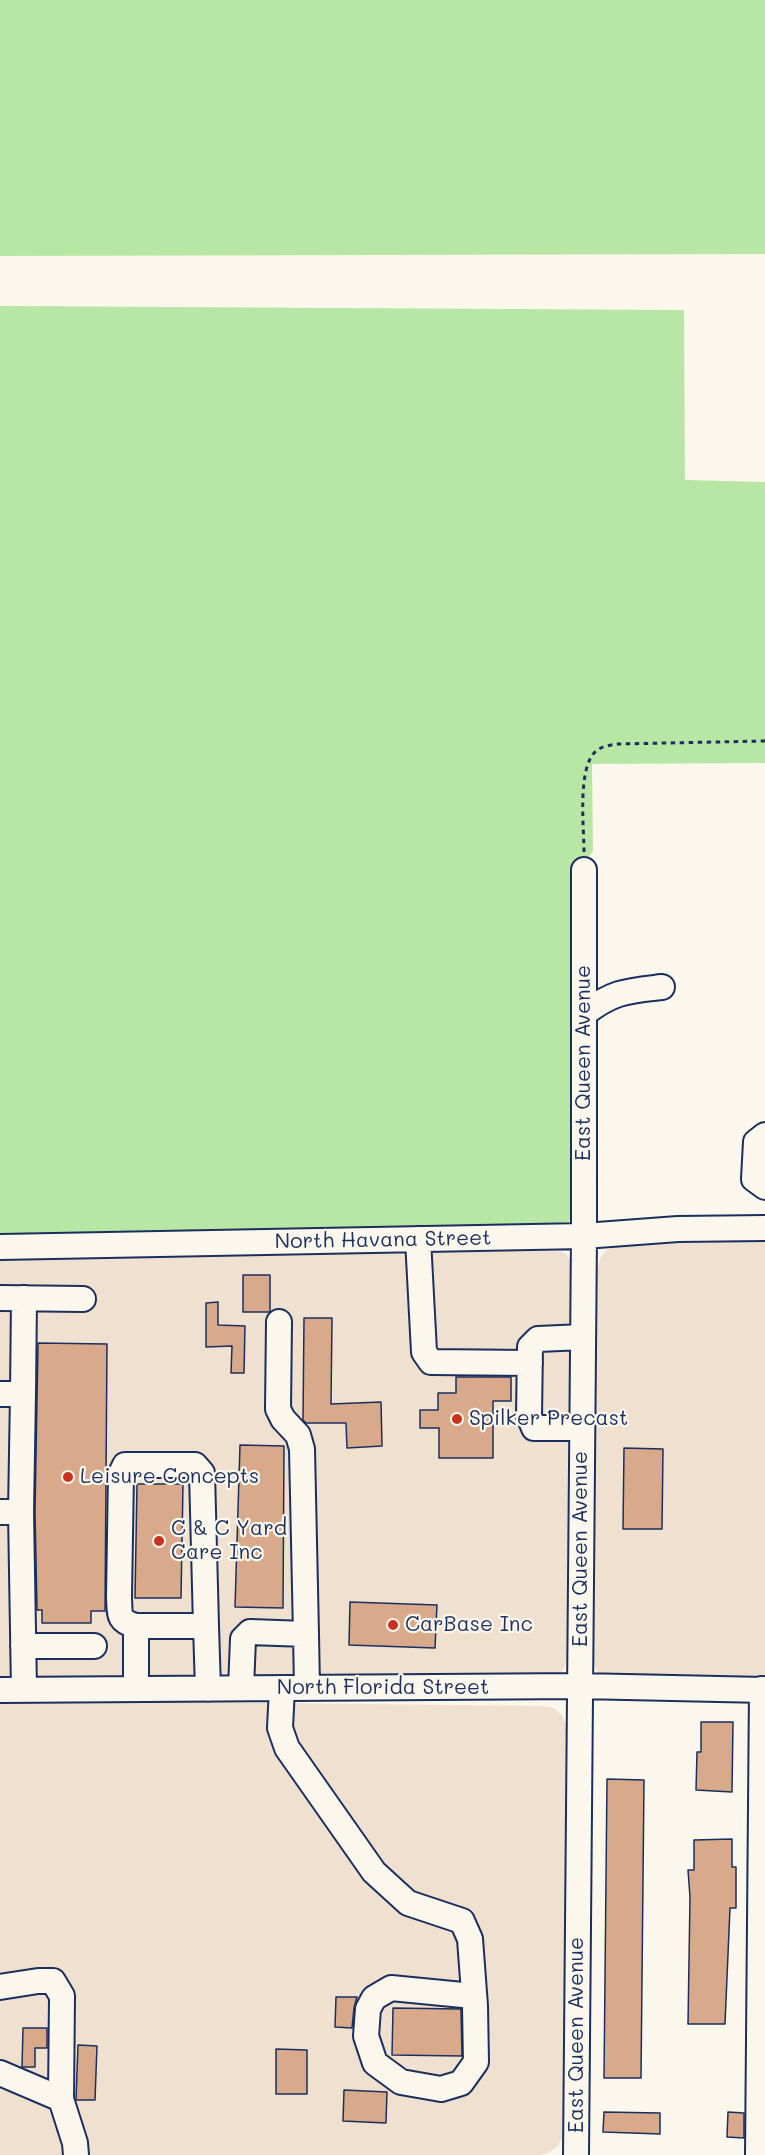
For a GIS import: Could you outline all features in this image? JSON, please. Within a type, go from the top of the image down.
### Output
[{"type":"street","name":"East Queen Avenue","points":[[576,2155],[584,1236],[584,870]]},
{"type":"street","points":[[585,1013],[603,999],[622,991],[662,987]]},
{"type":"street","points":[[765,1135],[756,1142],[754,1179],[765,1187]]},
{"type":"street","name":"North Havana Street","points":[[0,1247],[584,1236],[678,1229],[765,1228]]},
{"type":"street","points":[[418,1239],[424,1352],[431,1362],[530,1363]]},
{"type":"street","points":[[0,1298],[83,1299]]},
{"type":"street","points":[[24,1298],[11,1394],[10,1512],[23,1646],[24,1690]]},
{"type":"street","points":[[279,1322],[278,1409],[283,1419],[298,1435],[302,1449],[307,1688]]},
{"type":"street","points":[[582,1428],[534,1428],[529,1416],[530,1347],[538,1339],[583,1337]]},
{"type":"street","points":[[206,1626],[136,1626],[126,1624],[120,1617],[121,1473],[125,1465],[195,1465],[202,1473],[208,1689]]},
{"type":"street","points":[[136,1626],[136,1689]]},
{"type":"street","points":[[242,1688],[243,1640],[250,1632],[306,1634]]},
{"type":"street","points":[[23,1646],[94,1646]]},
{"type":"street","name":"North Florida Street","points":[[0,1690],[580,1686],[764,1690]]},
{"type":"street","points":[[282,1688],[280,1728],[286,1749],[374,1872],[408,1903],[462,1921],[470,1939],[475,2006],[476,2062],[460,2084],[441,2089],[401,2082],[375,2063],[366,2036],[368,2009],[374,1998],[391,1988],[473,1996]]},
{"type":"street","points":[[758,2155],[762,2110],[764,1690]]},
{"type":"street","points":[[0,1987],[38,1980],[53,1981],[62,1996],[61,2099],[75,2143],[76,2155]]},
{"type":"street","points":[[0,2073],[61,2099]]},
{"type":"path","points":[[584,870],[586,771],[591,756],[601,748],[610,745],[765,741]]},
{"type":"shaded area","points":[[765,1241],[765,1682],[606,1679],[598,1673],[593,1662],[597,1269],[601,1257],[608,1249],[631,1243]]},
{"type":"shaded area","points":[[544,1247],[557,1249],[567,1255],[572,1265],[573,1276],[567,1659],[564,1669],[557,1676],[0,1680],[0,1258],[338,1253]]},
{"type":"shaded area","points":[[0,1700],[542,1706],[554,1708],[562,1715],[566,1724],[563,2136],[558,2146],[548,2153],[539,2155],[0,2155]]},
{"type":"green space","points":[[0,0],[765,0],[765,254],[0,256]]},
{"type":"green space","points":[[0,306],[684,310],[685,480],[765,482],[765,763],[592,764],[593,851],[579,869],[574,1216],[569,1222],[553,1230],[0,1243]]},
{"type":"building","points":[[243,1275],[270,1275],[270,1312],[243,1312]]},
{"type":"building","points":[[218,1302],[218,1325],[245,1326],[244,1373],[231,1373],[232,1346],[206,1347],[206,1303]]},
{"type":"building","points":[[304,1318],[332,1318],[331,1404],[381,1402],[382,1446],[347,1448],[346,1423],[306,1423],[303,1420]]},
{"type":"building","name":"Leisure Concepts","points":[[38,1343],[107,1344],[105,1611],[91,1611],[91,1623],[42,1623],[42,1610],[37,1610],[35,1512]]},
{"type":"building","name":"Spilker Precast","points":[[456,1377],[511,1377],[511,1401],[493,1401],[493,1458],[439,1458],[439,1428],[420,1428],[420,1410],[438,1410],[438,1393],[456,1393]]},
{"type":"building","points":[[240,1445],[284,1446],[283,1608],[235,1607]]},
{"type":"building","points":[[624,1448],[663,1449],[662,1529],[623,1529]]},
{"type":"building","name":"C & C Yard Care Inc","points":[[137,1484],[183,1484],[181,1598],[135,1598]]},
{"type":"building","name":"CarBase Inc","points":[[350,1602],[437,1605],[435,1648],[349,1645]]},
{"type":"building","points":[[701,1722],[733,1722],[732,1792],[696,1790],[697,1752],[701,1752]]},
{"type":"building","points":[[607,1779],[644,1780],[641,2078],[604,2078]]},
{"type":"building","points":[[732,1839],[732,1867],[736,1867],[736,1908],[730,1908],[725,2024],[688,2024],[690,1897],[688,1870],[694,1870],[694,1840]]},
{"type":"building","points":[[336,1997],[357,1997],[352,2028],[335,2027]]},
{"type":"building","points":[[393,2008],[461,2009],[462,2056],[392,2055]]},
{"type":"building","points":[[23,2028],[47,2028],[47,2048],[35,2048],[35,2067],[22,2067]]},
{"type":"building","points":[[78,2045],[97,2046],[95,2100],[76,2100]]},
{"type":"building","points":[[276,2049],[307,2050],[307,2094],[276,2094]]},
{"type":"building","points":[[344,2090],[387,2092],[386,2123],[343,2121]]},
{"type":"building","points":[[604,2112],[660,2113],[660,2134],[603,2132]]},
{"type":"building","points":[[728,2112],[744,2113],[744,2138],[727,2137]]},
{"type":"place","name":"Spilker Precast","points":[[457,1419]]},
{"type":"place","name":"Leisure Concepts","points":[[68,1477]]},
{"type":"place","name":"C & C Yard Care Inc","points":[[159,1541]]},
{"type":"place","name":"CarBase Inc","points":[[393,1625]]}]
